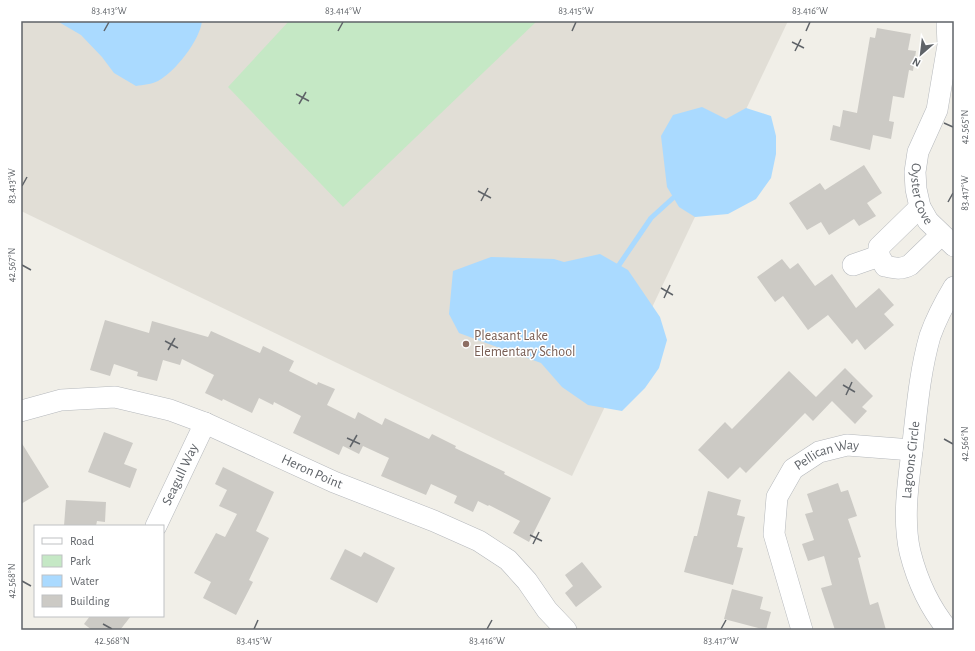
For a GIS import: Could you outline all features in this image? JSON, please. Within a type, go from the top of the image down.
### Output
[{"type":"street","name":"Oyster Cove","points":[[947,21],[948,45],[946,105],[918,152],[915,172],[916,189],[920,207],[928,221],[948,240]]},
{"type":"street","points":[[920,207],[879,247],[878,256],[884,266],[896,269],[904,268],[948,240]]},
{"type":"street","points":[[853,265],[878,256]]},
{"type":"street","name":"Lagoons Circle","points":[[948,630],[941,621],[921,586],[910,550],[907,507],[920,380],[931,335],[946,299],[954,287]]},
{"type":"street","name":"Heron Point","points":[[21,411],[61,400],[115,397],[170,410],[205,423],[334,482],[434,521],[478,541],[508,560],[527,581],[546,610],[566,630]]},
{"type":"street","name":"Seagull Way","points":[[156,525],[205,423]]},
{"type":"street","name":"Pellican Way","points":[[802,630],[774,534],[776,497],[793,469],[819,452],[847,445],[912,450]]},
{"type":"shaded area","name":"Pleasant Lake Elementary School","points":[[21,21],[788,21],[572,476],[21,211]]},
{"type":"green space","points":[[289,21],[537,21],[343,207],[228,87]]},
{"type":"water","points":[[57,21],[202,21],[197,37],[192,46],[186,55],[165,77],[156,82],[136,86],[114,73],[102,57],[81,35]]},
{"type":"water","points":[[702,107],[726,119],[746,108],[771,116],[776,136],[776,154],[771,178],[756,199],[728,214],[695,217],[679,207],[667,187],[661,136],[673,115]]},
{"type":"water","points":[[600,254],[628,270],[660,317],[667,340],[659,368],[645,388],[622,411],[588,405],[562,387],[541,363],[459,333],[449,314],[453,271],[491,257],[554,259],[564,262]]},
{"type":"building","points":[[877,28],[911,34],[908,50],[916,51],[913,71],[909,70],[904,98],[893,96],[889,121],[894,122],[891,139],[873,135],[870,150],[830,140],[833,125],[840,127],[843,110],[857,113],[870,37],[875,38]]},
{"type":"building","points":[[864,165],[882,193],[867,203],[876,216],[859,226],[854,219],[829,235],[821,222],[807,230],[789,203],[820,183],[825,190]]},
{"type":"building","points":[[782,259],[790,269],[798,263],[815,286],[832,274],[856,308],[879,288],[894,305],[884,314],[894,325],[865,350],[857,339],[852,344],[828,315],[808,330],[783,296],[775,302],[757,277]]},
{"type":"building","points":[[105,320],[149,333],[152,321],[208,337],[211,331],[260,353],[263,346],[294,361],[289,371],[317,385],[318,382],[335,389],[327,405],[355,419],[358,412],[382,425],[385,418],[429,439],[432,434],[456,446],[455,448],[505,472],[504,474],[551,498],[529,542],[513,533],[520,521],[489,505],[488,506],[478,501],[473,512],[454,503],[457,496],[431,484],[426,495],[381,476],[389,458],[363,446],[359,454],[343,446],[339,455],[293,433],[301,416],[274,402],[273,405],[259,398],[252,413],[223,399],[222,401],[205,393],[214,375],[182,359],[180,365],[163,360],[157,381],[137,376],[138,372],[114,364],[110,376],[90,370]]},
{"type":"building","points":[[845,368],[873,396],[862,407],[867,411],[855,424],[832,401],[813,421],[805,413],[746,473],[740,467],[728,479],[698,450],[725,422],[732,429],[789,371],[816,397]]},
{"type":"building","points":[[104,432],[133,443],[124,464],[137,469],[130,488],[88,472]]},
{"type":"building","points":[[21,442],[49,487],[21,504]]},
{"type":"building","points":[[223,467],[274,492],[256,531],[269,538],[249,580],[253,582],[236,615],[203,598],[211,582],[194,573],[216,533],[225,537],[237,514],[219,506],[227,490],[215,484]]},
{"type":"building","points":[[838,483],[841,492],[848,490],[857,516],[848,519],[861,557],[858,558],[870,605],[878,602],[886,630],[835,630],[821,588],[832,585],[824,556],[808,561],[802,544],[814,540],[805,514],[813,512],[807,494]]},
{"type":"building","points":[[708,491],[741,500],[737,515],[745,517],[737,547],[743,548],[733,585],[684,572],[694,536],[697,536]]},
{"type":"building","points":[[66,500],[106,502],[105,522],[97,521],[96,525],[64,525]]},
{"type":"building","points":[[345,549],[361,557],[364,552],[395,568],[377,603],[330,579]]},
{"type":"building","points":[[582,562],[602,587],[576,607],[565,593],[573,586],[565,575]]},
{"type":"building","points":[[732,589],[763,597],[760,609],[771,612],[766,630],[724,619]]},
{"type":"building","points":[[89,617],[130,617],[120,630],[92,630],[84,624]]},
{"type":"waterway","points":[[619,265],[651,218],[673,198]]},
{"type":"place","name":"Pleasant Lake Elementary School","points":[[466,344]]}]
